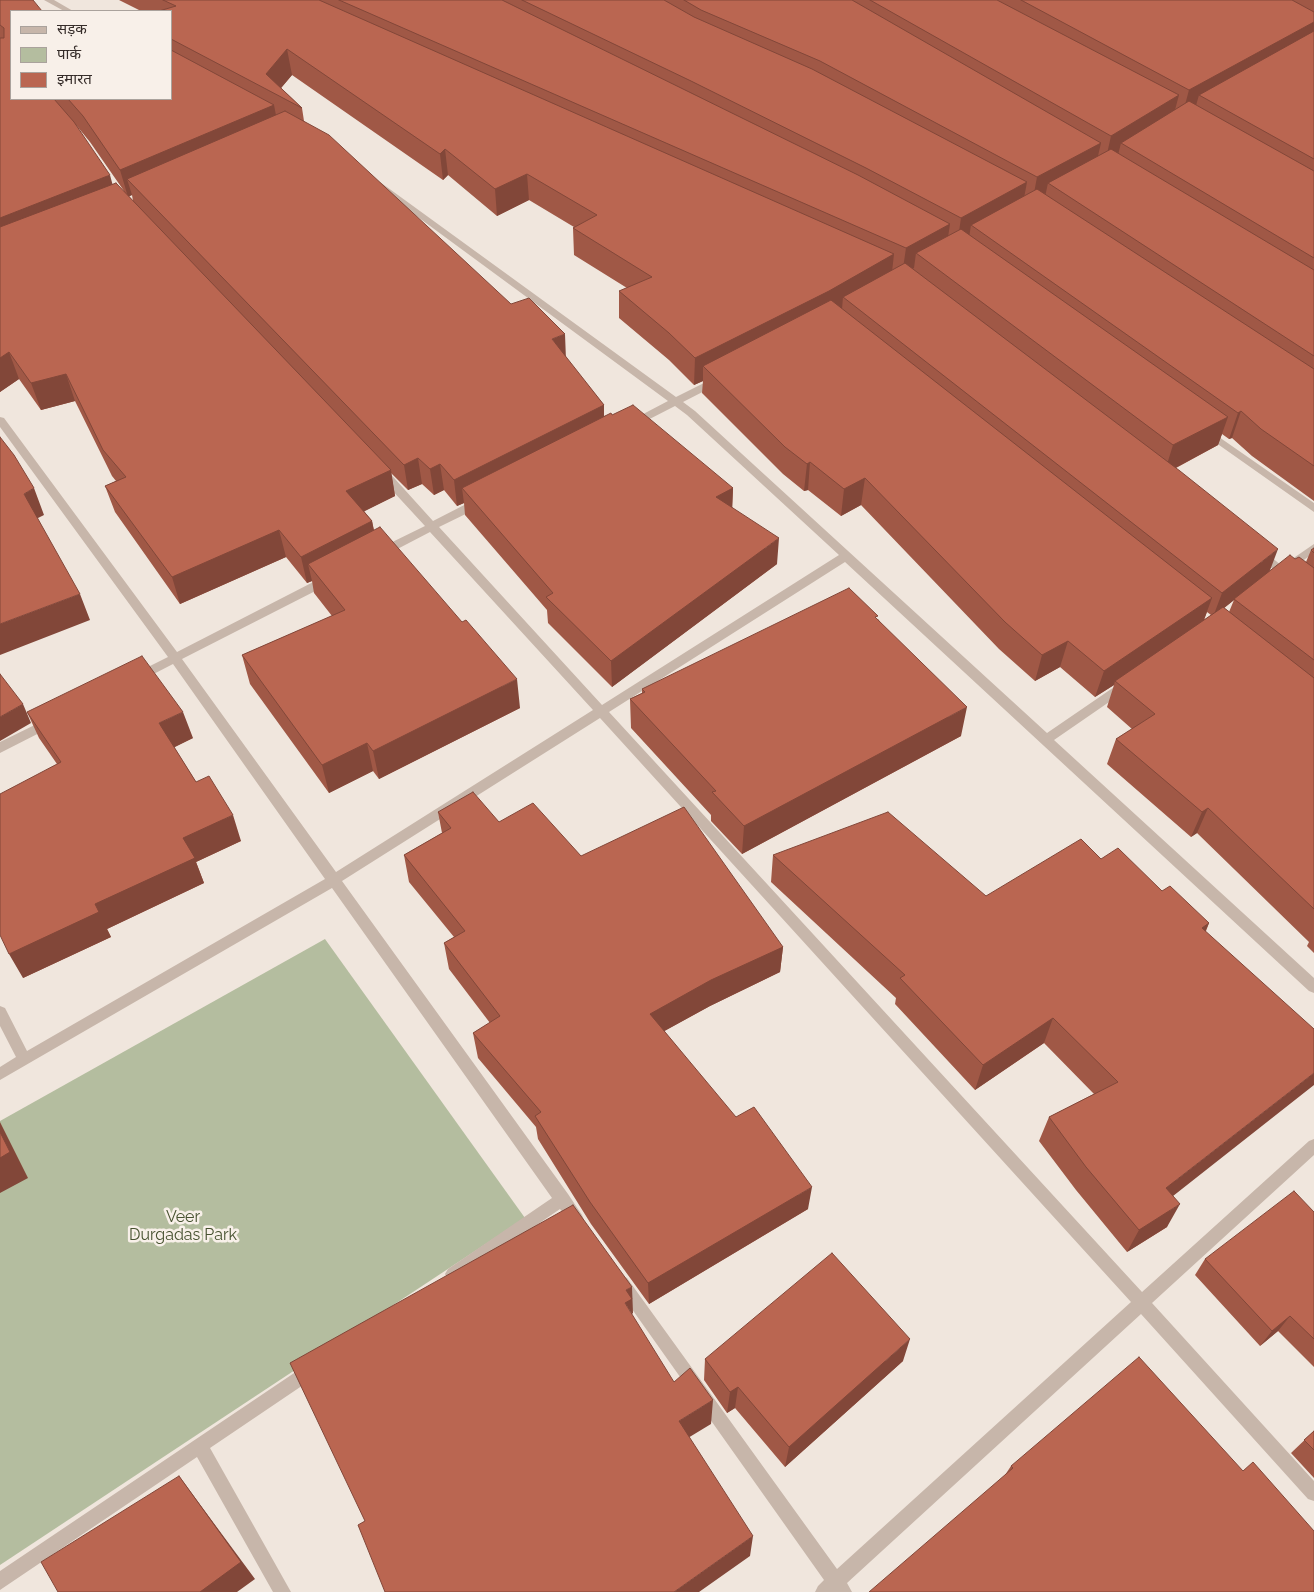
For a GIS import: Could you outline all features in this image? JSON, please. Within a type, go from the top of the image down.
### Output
[{"type":"street","points":[[48,0],[67,10]]},
{"type":"street","points":[[369,177],[677,401],[1314,987]]},
{"type":"street","points":[[624,428],[728,374]]},
{"type":"street","points":[[0,420],[175,658],[586,1232]]},
{"type":"street","points":[[1200,426],[1314,508]]},
{"type":"street","points":[[371,461],[433,526],[1314,1494]]},
{"type":"street","points":[[371,558],[485,499]]},
{"type":"street","points":[[1250,547],[1278,574],[1314,596]]},
{"type":"street","points":[[1278,574],[1314,548]]},
{"type":"street","points":[[0,1074],[334,880],[846,556]]},
{"type":"street","points":[[132,680],[335,576]]},
{"type":"street","points":[[1046,740],[1133,680]]},
{"type":"street","points":[[0,748],[61,716]]},
{"type":"street","points":[[0,1012],[25,1060]]},
{"type":"street","points":[[615,1272],[834,1588],[1314,1146]]},
{"type":"street","points":[[439,1283],[563,1199]]},
{"type":"street","points":[[0,1582],[323,1362]]},
{"type":"street","points":[[200,1446],[282,1592]]},
{"type":"green space","name":"Veer Durgadas Park","points":[[325,939],[525,1218],[0,1565],[0,1121]]},
{"type":"building","points":[[0,0],[33,0],[41,10],[10,10],[10,100],[55,100],[74,122],[110,175],[0,218],[0,38],[4,38],[4,28],[0,25]]},
{"type":"building","points":[[163,0],[319,0],[894,254],[829,291],[695,358],[669,333],[619,291],[652,277],[573,228],[597,215],[527,174],[495,189],[445,149],[440,154],[287,49],[266,74],[302,108],[172,40],[172,10],[162,10],[176,6]]},
{"type":"building","points":[[339,0],[502,0],[858,175],[950,224],[906,248]]},
{"type":"building","points":[[522,0],[664,0],[694,17],[812,69],[1027,182],[961,218],[866,168],[691,81]]},
{"type":"building","points":[[684,0],[852,0],[1101,143],[1037,177],[820,61],[701,10]]},
{"type":"building","points":[[870,0],[997,0],[1179,95],[1111,136]]},
{"type":"building","points":[[1021,0],[1292,0],[1314,12],[1314,22],[1189,90]]},
{"type":"building","points":[[1314,31],[1314,159],[1199,95]]},
{"type":"building","points":[[172,51],[274,105],[120,170],[83,116],[69,100],[172,100]]},
{"type":"building","points":[[1189,101],[1314,171],[1314,258],[1121,143]]},
{"type":"building","points":[[285,111],[329,135],[511,304],[529,298],[565,334],[552,339],[604,405],[454,480],[440,464],[430,469],[418,458],[404,465],[127,179]]},
{"type":"building","points":[[1111,149],[1314,270],[1314,356],[1048,183]]},
{"type":"building","points":[[116,183],[391,470],[346,491],[372,521],[301,557],[279,530],[172,577],[105,486],[126,477],[103,450],[66,374],[31,383],[9,352],[0,358],[0,227]]},
{"type":"building","points":[[1037,189],[1314,369],[1314,466],[1261,429],[1241,411],[1238,413],[971,225]]},
{"type":"building","points":[[961,229],[1228,417],[1173,445],[916,253]]},
{"type":"building","points":[[905,263],[1180,471],[1278,549],[1222,593],[843,297]]},
{"type":"building","points":[[831,300],[1212,598],[1104,671],[1068,641],[1042,655],[1005,622],[865,478],[844,489],[810,462],[807,464],[785,447],[703,366]]},
{"type":"building","points":[[633,405],[733,488],[716,497],[779,538],[611,661],[546,597],[553,593],[462,488],[611,413],[612,415]]},
{"type":"building","points":[[0,437],[14,455],[34,488],[24,494],[80,594],[0,624]]},
{"type":"building","points":[[380,527],[462,622],[466,620],[517,679],[373,751],[367,743],[322,765],[242,655],[345,610],[308,564]]},
{"type":"building","points":[[1290,555],[1295,559],[1299,557],[1314,568],[1314,660],[1234,599]]},
{"type":"building","points":[[849,588],[878,616],[875,617],[967,707],[744,826],[712,792],[716,791],[630,699],[645,692],[642,689]]},
{"type":"building","points":[[1223,607],[1314,678],[1314,909],[1208,808],[1202,812],[1116,739],[1155,714],[1115,681]]},
{"type":"building","points":[[142,656],[183,712],[159,723],[196,782],[209,776],[233,815],[183,838],[195,858],[95,904],[99,912],[9,954],[0,935],[0,794],[61,762],[27,712]]},
{"type":"building","points":[[0,674],[23,704],[0,717]]},
{"type":"building","points":[[473,792],[499,822],[533,803],[581,856],[684,807],[783,947],[711,980],[650,1014],[736,1117],[754,1107],[812,1187],[648,1283],[590,1202],[535,1116],[541,1112],[473,1033],[500,1016],[444,943],[465,931],[404,855],[451,828],[438,812]]},
{"type":"building","points":[[888,812],[986,896],[1081,839],[1101,859],[1118,848],[1162,891],[1170,886],[1209,923],[1202,928],[1314,1029],[1314,1073],[1166,1188],[1180,1204],[1139,1230],[1086,1167],[1049,1117],[1118,1082],[1053,1018],[983,1065],[900,978],[905,975],[773,855]]},
{"type":"building","points":[[0,1132],[10,1152],[0,1158]]},
{"type":"building","points":[[1294,1191],[1314,1212],[1314,1339],[1290,1316],[1272,1331],[1205,1259]]},
{"type":"building","points":[[573,1205],[632,1287],[626,1290],[632,1299],[625,1303],[674,1382],[690,1368],[713,1400],[679,1421],[753,1536],[674,1592],[385,1592],[358,1525],[365,1521],[290,1363]]},
{"type":"building","points":[[832,1253],[910,1339],[789,1447],[738,1387],[730,1392],[705,1359]]},
{"type":"building","points":[[1139,1357],[1243,1471],[1253,1462],[1314,1531],[1314,1592],[869,1592],[1013,1468],[1011,1466]]},
{"type":"building","points":[[1314,1431],[1314,1450],[1304,1440]]},
{"type":"building","points":[[179,1476],[241,1562],[200,1592],[58,1592],[41,1562]]}]
